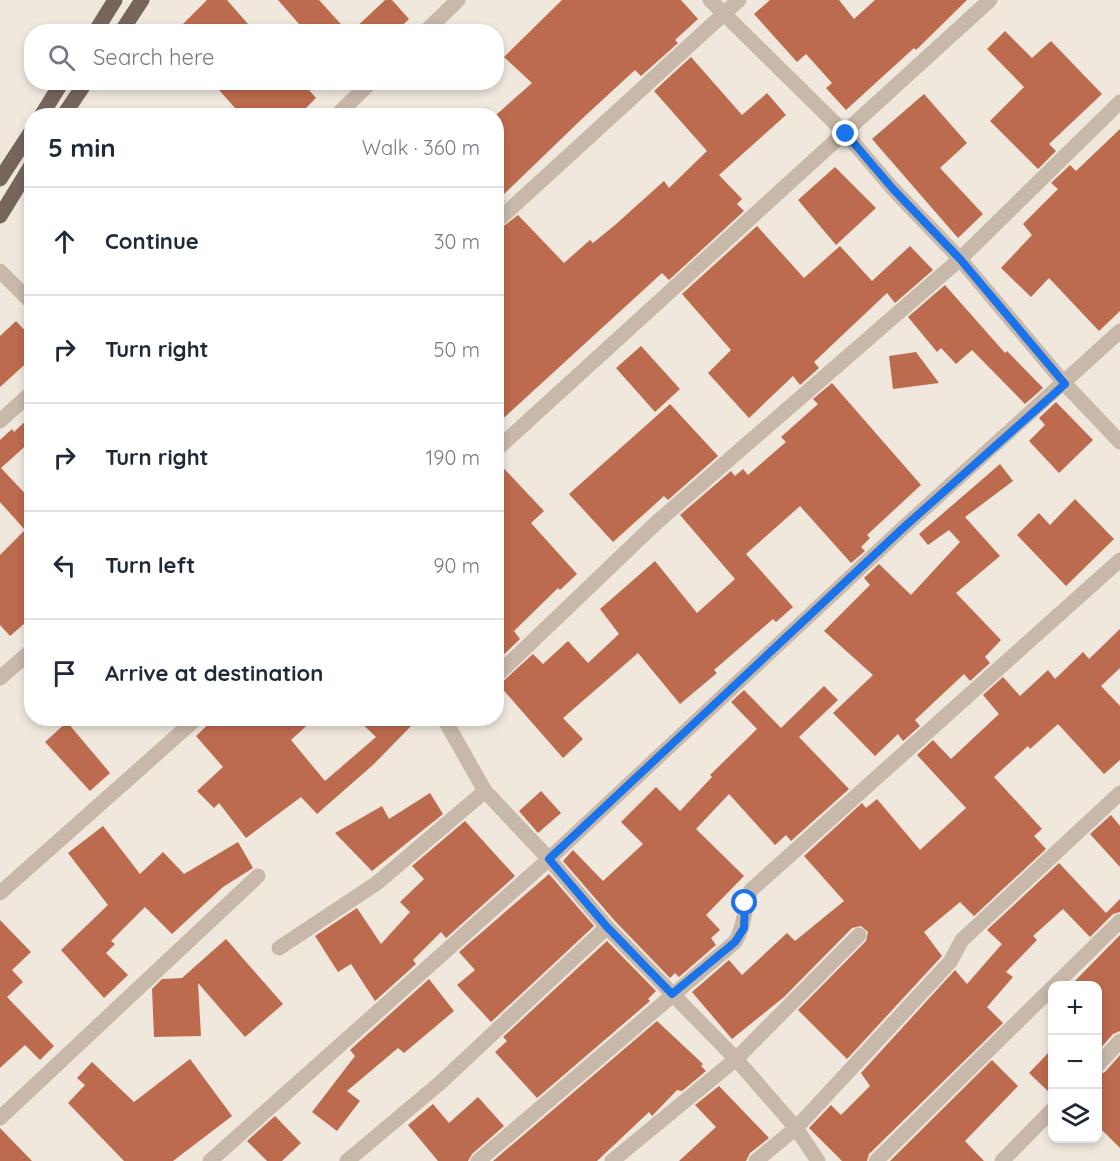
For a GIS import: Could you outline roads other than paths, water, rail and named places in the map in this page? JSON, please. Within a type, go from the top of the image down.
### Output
[{"type":"main road","points":[[100,24],[115,0]]},
{"type":"main road","points":[[126,24],[142,0]]},
{"type":"main road","points":[[46,108],[57,90]]},
{"type":"main road","points":[[68,108],[81,90]]},
{"type":"main road","points":[[0,179],[24,142]]},
{"type":"main road","points":[[0,216],[24,177]]},
{"type":"street","points":[[433,24],[458,0]]},
{"type":"street","points":[[710,0],[846,134],[893,189],[960,259],[1065,384],[1120,442]]},
{"type":"street","points":[[504,215],[739,0]]},
{"type":"street","points":[[504,443],[846,134],[990,0]]},
{"type":"street","points":[[344,108],[363,90]]},
{"type":"street","points":[[504,668],[656,523],[960,259],[1120,102]]},
{"type":"street","points":[[0,271],[24,295]]},
{"type":"street","points":[[210,1161],[549,859],[903,528],[1065,384],[1120,331]]},
{"type":"street","points":[[0,421],[24,399]]},
{"type":"street","points":[[478,1161],[735,942],[744,928],[745,903],[751,891],[1120,560]]},
{"type":"street","points":[[0,678],[24,657]]},
{"type":"street","points":[[0,893],[188,726]]},
{"type":"street","points":[[450,726],[485,791],[549,859],[607,927],[736,1059],[796,1128],[818,1161]]},
{"type":"street","points":[[279,948],[377,883],[485,791]]},
{"type":"street","points":[[756,1161],[796,1128],[950,962],[962,940],[1120,794]]},
{"type":"street","points":[[0,1118],[258,876]]},
{"type":"street","points":[[876,1161],[1120,921]]},
{"type":"street","points":[[348,1161],[440,1083],[607,927]]},
{"type":"street","points":[[612,1161],[736,1059],[858,935]]},
{"type":"street","points":[[1102,1061],[1120,1041]]},
{"type":"street","points":[[1002,1161],[1048,1115]]}]
